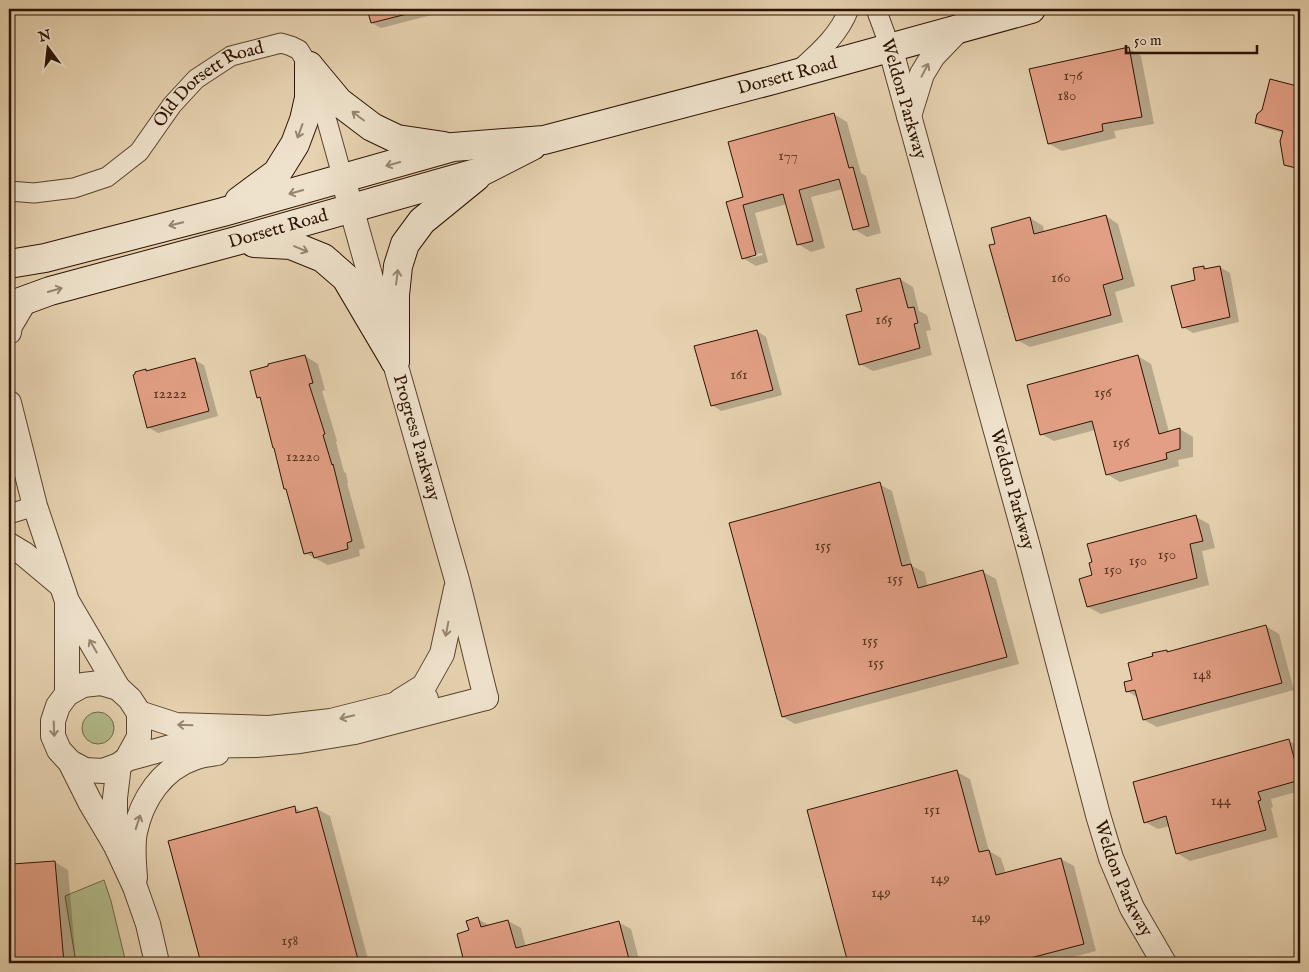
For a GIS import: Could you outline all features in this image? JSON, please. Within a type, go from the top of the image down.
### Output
[{"type":"main road","name":"Dorsett Road","points":[[9,264],[45,258],[223,212],[453,147],[544,140],[1031,9]]},
{"type":"main road","points":[[309,66],[339,102],[372,127],[397,139],[453,147]]},
{"type":"main road","points":[[223,212],[276,172],[295,144],[304,120],[309,98],[309,66]]},
{"type":"main road","name":"Dorsett Road","points":[[17,303],[483,171],[544,140]]},
{"type":"main road","points":[[395,361],[395,295],[398,266],[405,244],[422,221],[483,171]]},
{"type":"main road","points":[[236,241],[291,245],[323,258],[346,278],[395,361]]},
{"type":"street","points":[[794,74],[824,47],[844,22],[849,9]]},
{"type":"street","name":"Weldon Parkway","points":[[876,9],[890,47],[1028,547],[1098,815],[1111,858],[1132,908],[1164,963]]},
{"type":"street","points":[[908,116],[922,74],[932,56],[960,28]]},
{"type":"street","name":"Old Dorsett Road","points":[[9,191],[34,193],[66,189],[107,177],[139,152],[172,105],[196,79],[231,56],[281,43],[299,50],[309,66],[343,178]]},
{"type":"street","name":"Progress Parkway","points":[[343,178],[457,582],[486,698]]},
{"type":"street","points":[[9,332],[17,303]]},
{"type":"street","points":[[9,406],[35,506],[64,593],[118,688],[130,699],[139,713],[139,737],[123,762],[115,798],[115,844]]},
{"type":"street","points":[[9,514],[35,506]]},
{"type":"street","points":[[9,545],[24,554],[64,593],[67,694]]},
{"type":"street","points":[[394,705],[424,686],[442,654],[457,582]]},
{"type":"street","points":[[118,688],[101,683],[83,685],[67,694],[58,706],[53,721],[53,736],[59,750],[70,762],[90,802],[115,844],[135,887],[148,924],[157,963]]},
{"type":"street","points":[[139,713],[176,725],[269,728],[331,721],[394,705],[460,692],[486,698]]},
{"type":"street","points":[[70,762],[85,770],[103,770],[123,762],[183,745],[256,745],[300,741],[355,732],[486,698]]},
{"type":"street","points":[[135,887],[133,854],[135,832],[146,800],[163,776],[195,757],[256,745]]},
{"type":"green space","points":[[98,712],[109,717],[114,728],[109,739],[98,744],[87,739],[82,728],[87,717]]},
{"type":"green space","points":[[104,880],[126,963],[76,963],[65,896]]},
{"type":"building","points":[[367,9],[427,9],[371,23]]},
{"type":"building","points":[[1129,47],[1142,117],[1102,124],[1103,131],[1048,144],[1029,69]]},
{"type":"building","points":[[1270,79],[1300,88],[1300,139],[1298,145],[1300,169],[1284,165],[1280,141],[1283,131],[1255,123],[1257,114],[1262,110]]},
{"type":"building","points":[[834,113],[849,168],[853,167],[869,226],[853,230],[839,179],[799,190],[813,241],[797,245],[783,194],[743,205],[756,255],[742,259],[726,202],[743,197],[728,142]]},
{"type":"building","points":[[1106,215],[1123,279],[1103,285],[1111,315],[1016,341],[989,245],[995,244],[991,228],[1030,217],[1034,234]]},
{"type":"building","points":[[1204,266],[1204,269],[1220,266],[1230,317],[1182,328],[1171,286],[1195,280],[1193,268]]},
{"type":"building","points":[[900,278],[908,308],[914,307],[918,323],[914,324],[920,348],[859,365],[846,315],[862,311],[856,289]]},
{"type":"building","points":[[757,330],[773,390],[711,406],[694,346]]},
{"type":"building","points":[[305,355],[313,383],[309,384],[325,434],[323,435],[333,464],[352,541],[347,543],[348,549],[314,558],[312,552],[304,554],[286,489],[284,489],[260,397],[257,398],[250,371],[268,366],[268,364]]},
{"type":"building","points":[[1138,355],[1159,434],[1180,428],[1180,449],[1166,453],[1167,459],[1106,475],[1092,421],[1040,435],[1027,385]]},
{"type":"building","points":[[195,358],[209,411],[147,428],[133,375],[135,372],[146,369],[146,371]]},
{"type":"building","points":[[880,482],[902,566],[911,564],[918,588],[983,570],[1007,657],[782,717],[729,523]]},
{"type":"building","points":[[1196,515],[1203,541],[1190,544],[1197,578],[1087,607],[1079,579],[1092,575],[1089,563],[1092,562],[1087,544]]},
{"type":"building","points":[[1266,625],[1282,683],[1143,720],[1135,690],[1126,692],[1124,682],[1132,680],[1128,663],[1153,656],[1152,653],[1167,650],[1167,652]]},
{"type":"building","points":[[1289,739],[1300,780],[1258,792],[1261,800],[1258,801],[1266,830],[1176,854],[1166,816],[1144,823],[1133,782]]},
{"type":"building","points":[[957,770],[979,852],[989,850],[996,875],[1061,858],[1084,944],[1011,963],[848,963],[807,810]]},
{"type":"building","points":[[295,806],[296,813],[317,807],[359,963],[201,963],[168,841]]},
{"type":"building","points":[[55,861],[64,963],[9,963],[9,878],[13,878],[12,864]]},
{"type":"building","points":[[478,917],[481,927],[508,920],[516,948],[619,921],[630,963],[459,963],[464,962],[457,934],[469,930],[466,921]]}]
